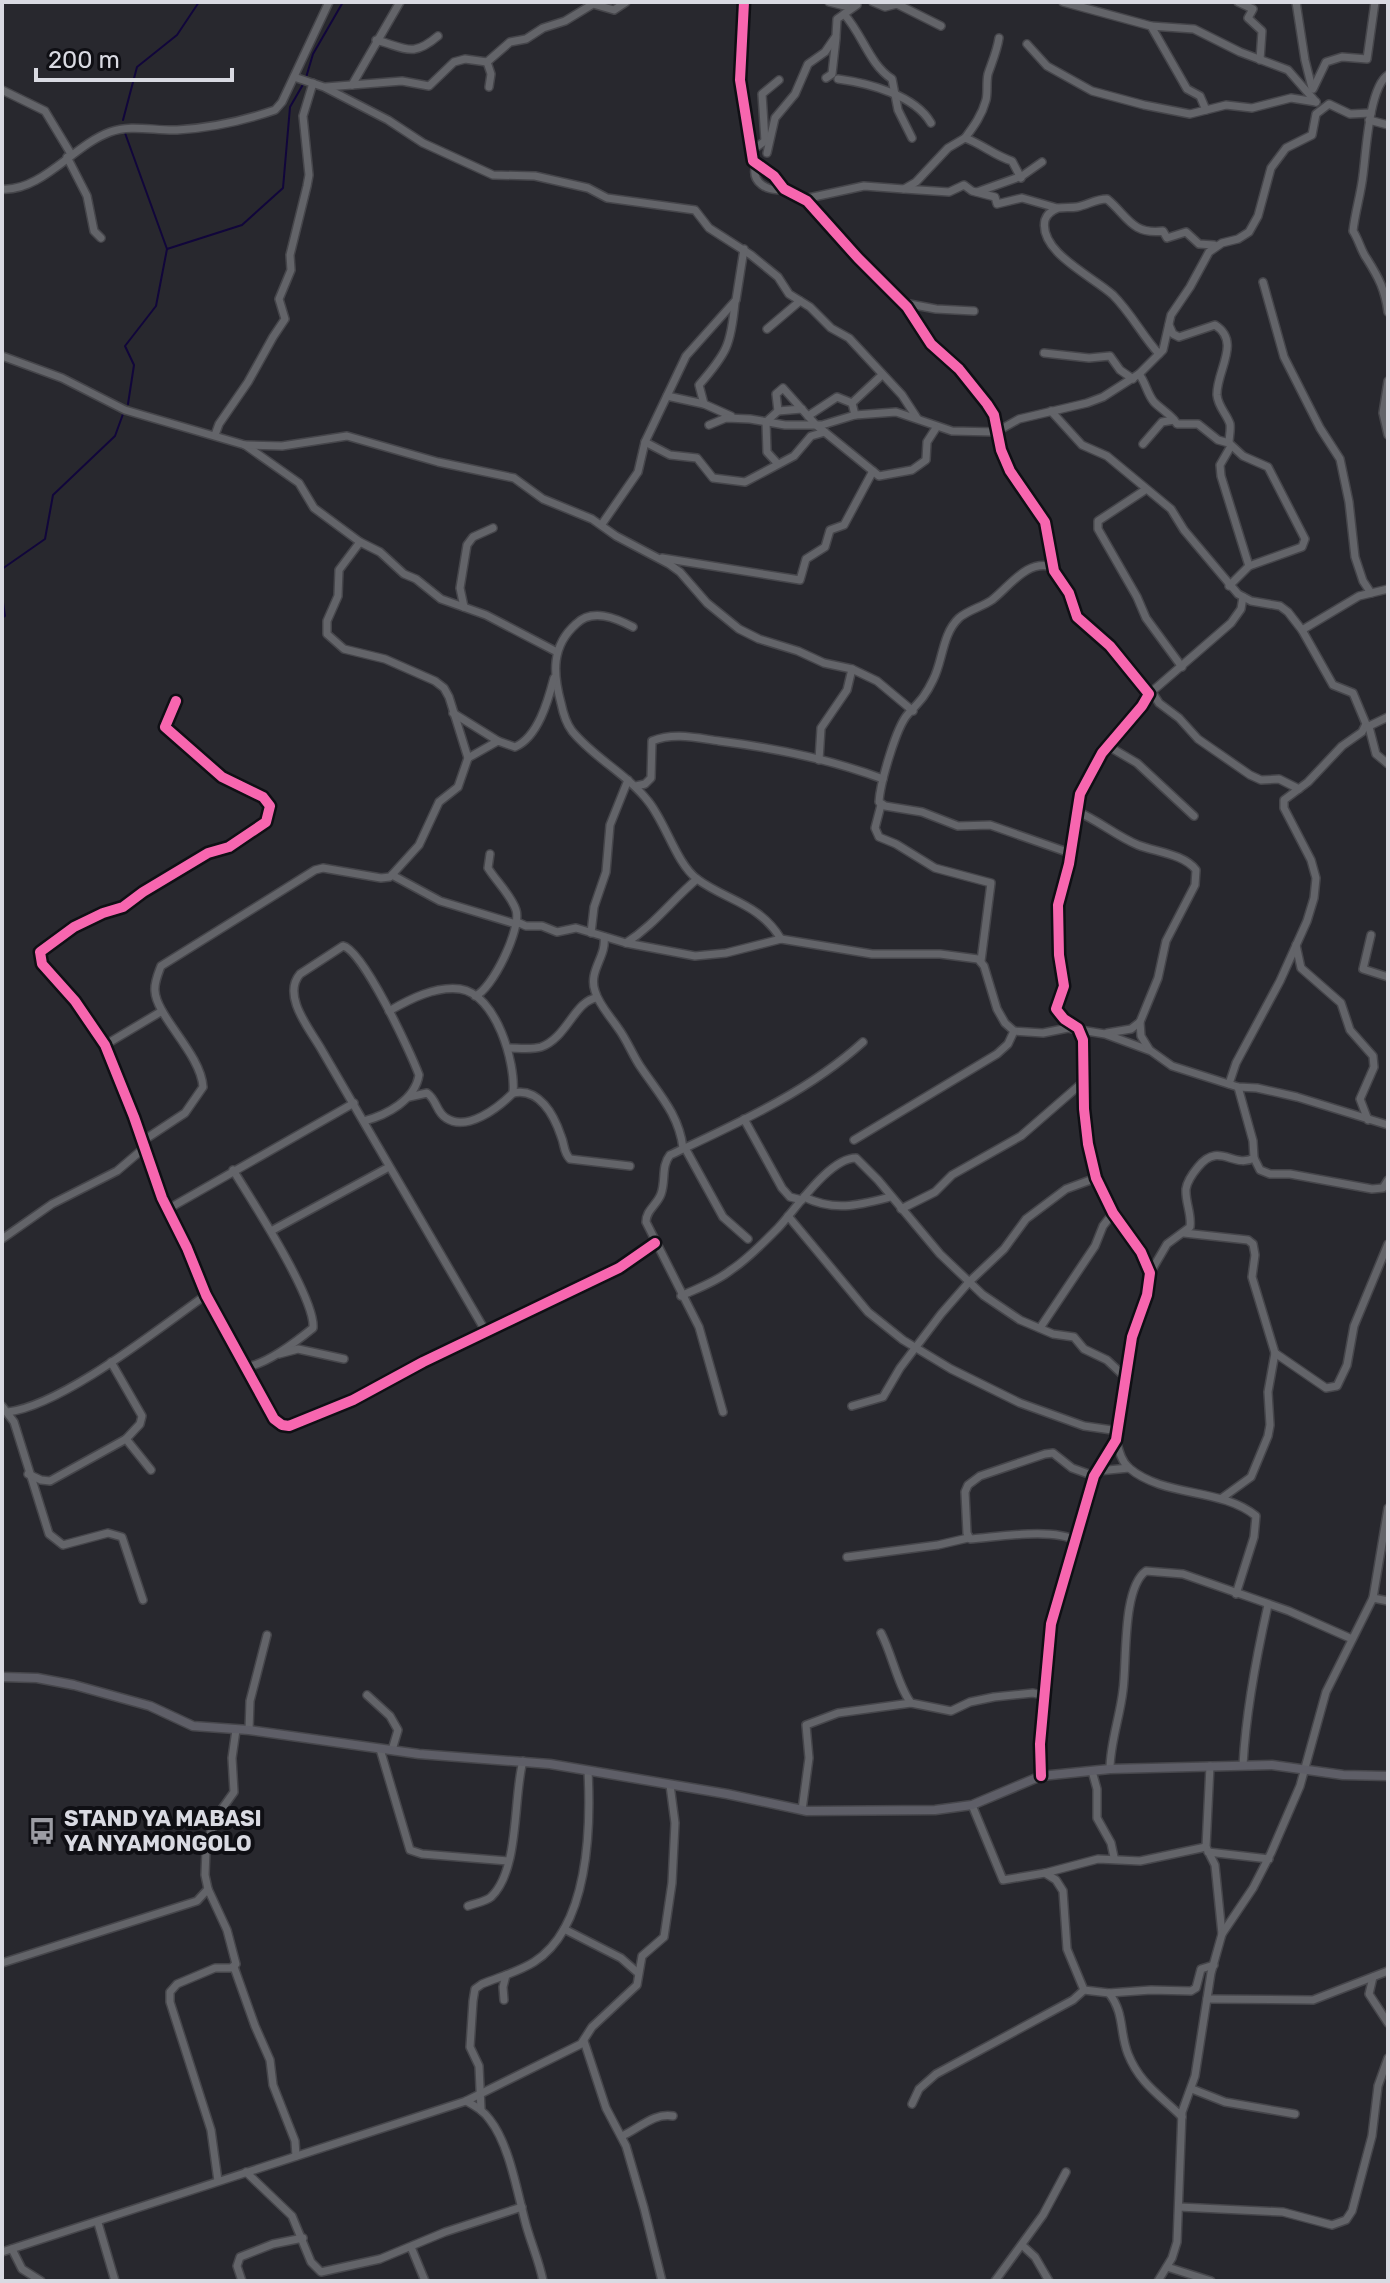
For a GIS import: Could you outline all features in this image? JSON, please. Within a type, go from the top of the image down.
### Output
[{"type":"main road","points":[[2,1677],[37,1678],[74,1685],[150,1706],[193,1726],[249,1730],[380,1749],[523,1761],[727,1794],[802,1810],[906,1811],[972,1805],[1041,1776],[1110,1769],[1272,1765],[1343,1775],[1388,1776]]},
{"type":"street","points":[[2,189],[30,184],[113,130],[201,128],[263,115],[279,106],[329,2]]},
{"type":"street","points":[[352,85],[400,2]]},
{"type":"street","points":[[324,87],[402,81],[429,86],[454,62],[465,59],[487,62],[510,42],[526,39],[593,4],[614,10],[626,2]]},
{"type":"street","points":[[744,2],[740,80],[751,151],[756,164],[754,172],[759,182],[771,190],[784,189]]},
{"type":"street","points":[[829,2],[849,7],[858,3]]},
{"type":"street","points":[[873,2],[885,7],[900,3],[941,26]]},
{"type":"street","points":[[1063,2],[1151,26],[1194,29],[1288,70],[1316,102]]},
{"type":"street","points":[[1238,2],[1253,9],[1248,18],[1262,31],[1260,60]]},
{"type":"street","points":[[1296,2],[1305,60],[1316,102]]},
{"type":"street","points":[[1313,89],[1326,62],[1342,57],[1367,59],[1375,2]]},
{"type":"street","points":[[826,78],[832,74],[837,19],[858,3]]},
{"type":"street","points":[[844,14],[856,27],[880,71],[892,79],[898,110],[912,138]]},
{"type":"street","points":[[1151,26],[1187,89],[1200,96],[1206,110]]},
{"type":"street","points":[[376,40],[414,51],[424,48],[438,36]]},
{"type":"street","points":[[767,153],[775,118],[795,94],[808,64],[825,52],[836,36]]},
{"type":"street","points":[[904,189],[916,182],[948,148],[965,138],[980,118],[986,101],[987,77],[999,38]]},
{"type":"street","points":[[1027,44],[1047,66],[1092,91],[1190,114],[1226,105],[1252,108],[1291,98],[1316,102]]},
{"type":"street","points":[[487,62],[491,74],[489,87]]},
{"type":"street","points":[[1388,75],[1383,78],[1377,91],[1370,116],[1353,231],[1381,280],[1388,312]]},
{"type":"street","points":[[294,77],[324,87],[388,120],[423,143],[488,173],[535,176],[588,188],[607,198],[695,210],[709,228],[744,249],[778,277],[789,294],[810,307],[831,328],[849,338],[902,395],[917,418]]},
{"type":"street","points":[[838,79],[861,82],[895,96],[925,113],[931,123]]},
{"type":"street","points":[[751,151],[765,141],[762,94],[779,80]]},
{"type":"street","points":[[215,435],[285,319],[279,299],[291,270],[290,255],[309,175],[303,116],[313,83]]},
{"type":"street","points":[[2,90],[45,111],[87,196],[94,231],[101,238]]},
{"type":"street","points":[[804,199],[864,186],[949,192],[964,185],[995,197],[997,204],[1022,198],[1057,208],[1074,208],[1094,200],[1107,199],[1128,222],[1140,229],[1163,231],[1167,238],[1186,232],[1204,245],[1218,245],[1249,232],[1258,216],[1271,168],[1286,148],[1312,135],[1316,114],[1329,104],[1350,114],[1370,116],[1388,125]]},
{"type":"street","points":[[965,138],[1012,161],[1021,177]]},
{"type":"street","points":[[977,192],[1021,177],[1042,162]]},
{"type":"street","points":[[756,164],[774,176],[784,189],[804,199],[902,302],[931,344],[959,369],[987,404],[994,415],[996,432],[1010,471],[1045,522],[1053,567],[1069,593],[1077,617],[1110,646],[1159,703],[1179,718],[1198,739],[1250,775],[1264,781],[1279,779],[1299,789]]},
{"type":"street","points":[[1057,208],[1047,215],[1044,222],[1053,248],[1129,311],[1159,354]]},
{"type":"street","points":[[709,425],[718,420],[736,419],[816,425],[855,415],[896,412],[936,428],[996,432],[1019,419],[1095,400],[1136,376],[1165,347],[1168,323],[1209,252],[1218,245]]},
{"type":"street","points":[[704,404],[699,385],[720,363],[732,336],[744,249]]},
{"type":"street","points":[[1263,282],[1284,357],[1320,428],[1340,459],[1355,557],[1363,581],[1371,593]]},
{"type":"street","points":[[602,524],[638,472],[645,442],[686,356],[736,300]]},
{"type":"street","points":[[767,329],[800,301]]},
{"type":"street","points":[[902,302],[936,309],[974,311]]},
{"type":"street","points":[[1168,323],[1173,334],[1179,337],[1211,326],[1218,327],[1228,346],[1218,380],[1217,398],[1230,424],[1230,445],[1220,465],[1221,476],[1249,566]]},
{"type":"street","points":[[1044,353],[1089,358],[1110,356],[1120,370],[1146,382],[1149,395],[1181,425],[1198,424],[1243,456],[1268,467],[1305,539],[1302,547],[1249,566],[1229,586]]},
{"type":"street","points":[[2,356],[62,378],[125,410],[245,445],[299,483],[314,508],[360,542],[380,552],[407,576],[416,579],[441,599],[557,652]]},
{"type":"street","points":[[852,403],[882,375]]},
{"type":"street","points":[[1388,381],[1383,413],[1388,435]]},
{"type":"street","points":[[778,411],[776,394],[783,388],[816,425],[879,476],[912,470],[926,460],[927,442],[936,428]]},
{"type":"street","points":[[667,396],[704,404],[736,419]]},
{"type":"street","points":[[778,464],[767,452],[766,422],[778,411],[805,412],[837,397],[852,403]]},
{"type":"street","points":[[852,403],[855,415]]},
{"type":"street","points":[[1051,411],[1082,445],[1107,456],[1171,509],[1229,586],[1243,597],[1280,606],[1288,612],[1302,630],[1333,685],[1352,692],[1356,697],[1376,754],[1388,764]]},
{"type":"street","points":[[1143,444],[1162,422],[1174,420]]},
{"type":"street","points":[[645,442],[670,455],[697,458],[713,478],[745,482],[794,456],[811,436],[825,432]]},
{"type":"street","points":[[245,445],[282,446],[332,437],[355,437],[379,447],[447,465],[508,476],[543,499],[602,524],[616,536],[680,572],[707,603],[739,629],[824,663],[852,669],[877,681],[913,711]]},
{"type":"street","points":[[657,557],[800,580],[806,559],[825,547],[830,530],[844,525],[873,471]]},
{"type":"street","points":[[1145,490],[1098,521],[1098,529],[1146,618],[1182,667]]},
{"type":"street","points":[[464,607],[460,588],[467,545],[477,534],[493,528]]},
{"type":"street","points":[[2,1239],[52,1204],[117,1171],[142,1145],[185,1113],[203,1087],[200,1074],[180,1035],[162,1011],[155,991],[161,966],[304,875],[323,868],[381,878],[392,875],[419,845],[439,802],[458,787],[468,758],[447,692],[435,681],[385,659],[344,649],[327,634],[327,621],[338,596],[339,570],[360,542]]},
{"type":"street","points":[[1053,567],[1039,564],[1030,568],[991,601],[959,618],[942,650],[923,700],[901,726],[883,779],[875,828],[879,837],[935,868],[991,883],[981,961],[997,1009],[1014,1031],[1043,1033],[1078,1028],[1151,1051]]},
{"type":"street","points":[[1302,630],[1353,599],[1388,589]]},
{"type":"street","points":[[1150,1273],[1141,1252],[1113,1213],[1096,1178],[1088,1144],[1082,1083],[1083,1040],[1078,1028],[1056,1009],[1064,993],[1059,955],[1058,905],[1076,811],[1089,777],[1108,746],[1150,693],[1237,617],[1243,597]]},
{"type":"street","points":[[453,713],[498,741],[515,747],[524,741],[545,707],[554,678],[557,652],[579,621],[608,616],[633,627]]},
{"type":"street","points":[[819,760],[821,728],[847,690],[852,669]]},
{"type":"street","points":[[554,678],[567,724],[616,773],[636,786],[660,818],[683,861],[697,879],[759,914],[781,939]]},
{"type":"street","points":[[176,701],[165,727],[222,777],[263,797],[270,806],[269,817],[229,847],[208,853],[123,907],[74,927],[40,952],[42,964],[75,1001],[105,1045],[142,1145],[206,1295],[274,1419],[289,1426],[353,1400],[619,1268],[655,1243]]},
{"type":"street","points":[[1229,1084],[1236,1063],[1266,1011],[1307,921],[1316,878],[1311,860],[1284,808],[1284,800],[1367,727],[1388,717]]},
{"type":"street","points":[[636,786],[645,784],[651,778],[652,741],[674,735],[783,749],[883,779]]},
{"type":"street","points":[[468,758],[498,741]]},
{"type":"street","points":[[1108,746],[1137,763],[1194,816]]},
{"type":"street","points":[[591,933],[594,907],[606,872],[610,825],[628,780]]},
{"type":"street","points":[[881,805],[911,809],[958,826],[990,825],[1070,853]]},
{"type":"street","points":[[1076,811],[1136,844],[1187,861],[1196,870],[1195,885],[1166,941],[1158,978],[1140,1022],[1141,1036],[1151,1051],[1167,1064],[1238,1087],[1273,1091],[1388,1125]]},
{"type":"street","points":[[475,996],[483,992],[490,982],[517,923],[516,909],[488,868],[490,854]]},
{"type":"street","points":[[392,875],[440,901],[526,926],[542,926],[557,932],[576,928],[626,943],[695,956],[726,953],[781,939],[860,953],[906,956],[940,954],[981,961]]},
{"type":"street","points":[[626,943],[660,917],[697,879]]},
{"type":"street","points":[[1371,935],[1363,969],[1388,977]]},
{"type":"street","points":[[604,937],[605,947],[593,982],[597,998],[640,1066],[664,1097],[677,1121],[684,1148],[723,1217],[748,1239]]},
{"type":"street","points":[[1296,942],[1301,968],[1341,1003],[1350,1030],[1373,1056],[1374,1067],[1360,1099],[1368,1120]]},
{"type":"street","points":[[409,1097],[419,1075],[405,1040],[350,947],[339,948],[295,980],[295,999],[486,1332]]},
{"type":"street","points":[[389,1011],[434,991],[461,989],[475,996],[492,1015],[508,1048],[513,1093]]},
{"type":"street","points":[[508,1048],[543,1046],[566,1028],[584,1003],[597,998]]},
{"type":"street","points":[[105,1045],[162,1011]]},
{"type":"street","points":[[1105,1034],[1131,1029],[1140,1022]]},
{"type":"street","points":[[854,1140],[997,1054],[1008,1044],[1014,1031]]},
{"type":"street","points":[[723,1412],[699,1327],[655,1243],[646,1217],[661,1195],[667,1158],[811,1083],[863,1042]]},
{"type":"street","points":[[901,1209],[935,1192],[945,1179],[1021,1136],[1082,1083]]},
{"type":"street","points":[[1238,1087],[1253,1141],[1254,1158],[1260,1170],[1372,1189],[1383,1188],[1388,1180]]},
{"type":"street","points":[[364,1121],[409,1097],[427,1093],[446,1119],[460,1123],[481,1117],[513,1093],[529,1093],[542,1101],[570,1159],[630,1166]]},
{"type":"street","points":[[168,1209],[354,1103]]},
{"type":"street","points":[[744,1119],[785,1193],[819,1204],[850,1207],[890,1197]]},
{"type":"street","points":[[1041,1776],[1040,1744],[1051,1624],[1096,1474],[1119,1431],[1132,1337],[1147,1295],[1150,1273],[1167,1244],[1184,1233],[1191,1222],[1186,1186],[1206,1158],[1215,1155],[1249,1161],[1254,1158]]},
{"type":"street","points":[[681,1296],[733,1270],[788,1216],[821,1178],[850,1158],[862,1163],[940,1254],[983,1295],[1009,1313],[1040,1328],[1053,1334],[1074,1337],[1084,1349],[1107,1360],[1125,1377]]},
{"type":"street","points":[[271,1231],[389,1167]]},
{"type":"street","points":[[233,1170],[271,1231],[310,1306],[314,1320],[313,1328],[273,1355],[258,1365],[244,1367]]},
{"type":"street","points":[[852,1406],[883,1397],[916,1347],[969,1282],[1004,1249],[1032,1213],[1066,1189],[1096,1178]]},
{"type":"street","points":[[1040,1328],[1095,1246],[1103,1226],[1113,1213]]},
{"type":"street","points":[[788,1216],[868,1312],[890,1331],[951,1369],[1020,1403],[1084,1426],[1119,1431]]},
{"type":"street","points":[[1184,1233],[1248,1240],[1253,1244],[1253,1282],[1275,1353],[1268,1392],[1268,1436],[1251,1477],[1222,1498]]},
{"type":"street","points":[[1275,1353],[1326,1388],[1337,1386],[1347,1365],[1354,1326],[1388,1244]]},
{"type":"street","points":[[143,1600],[122,1537],[108,1533],[69,1545],[59,1543],[44,1524],[19,1438],[5,1409],[24,1410],[42,1402],[111,1362],[206,1295]]},
{"type":"street","points":[[273,1355],[298,1349],[344,1359]]},
{"type":"street","points":[[28,1474],[50,1481],[126,1439],[140,1424],[142,1416],[111,1362]]},
{"type":"street","points":[[126,1439],[151,1470]]},
{"type":"street","points":[[1116,1440],[1129,1468],[1159,1483],[1222,1498],[1256,1516],[1254,1537],[1236,1594]]},
{"type":"street","points":[[968,1538],[965,1492],[968,1485],[980,1476],[1053,1453],[1072,1468],[1096,1474],[1129,1468]]},
{"type":"street","points":[[1222,1934],[1233,1921],[1269,1859],[1305,1769],[1326,1692],[1373,1598],[1388,1508]]},
{"type":"street","points":[[847,1557],[968,1538],[1067,1535],[1077,1541]]},
{"type":"street","points":[[1110,1769],[1123,1690],[1131,1607],[1142,1574],[1157,1571],[1183,1574],[1316,1622],[1352,1639]]},
{"type":"street","points":[[1373,1598],[1388,1601]]},
{"type":"street","points":[[1243,1765],[1255,1662],[1268,1605]]},
{"type":"street","points":[[881,1633],[911,1703]]},
{"type":"street","points":[[249,1730],[250,1701],[267,1635]]},
{"type":"street","points":[[802,1810],[809,1758],[806,1725],[838,1713],[911,1703],[951,1711],[970,1702],[994,1697],[1033,1693],[1046,1696]]},
{"type":"street","points":[[367,1695],[390,1716],[398,1730],[392,1750]]},
{"type":"street","points":[[236,1730],[232,1758],[234,1792],[219,1813],[207,1844],[205,1875],[234,1949],[234,1967],[270,2060],[273,2085],[295,2141],[296,2156]]},
{"type":"street","points":[[380,1749],[410,1850],[422,1854],[508,1861]]},
{"type":"street","points":[[468,1906],[492,1896],[508,1861],[523,1761]]},
{"type":"street","points":[[1158,2281],[1177,2242],[1182,2118],[1192,2089],[1222,1934],[1215,1865],[1207,1850],[1210,1766]]},
{"type":"street","points":[[481,2110],[479,2066],[470,2047],[473,2001],[478,1986],[539,1958],[564,1929],[583,1879],[588,1771]]},
{"type":"street","points":[[1092,1771],[1097,1788],[1097,1818],[1111,1843],[1114,1857]]},
{"type":"street","points":[[2,2252],[466,2101],[584,2041],[592,2027],[637,1985],[642,1956],[664,1937],[672,1883],[675,1823],[670,1785]]},
{"type":"street","points":[[972,1805],[1003,1880],[1114,1857],[1140,1861],[1207,1850],[1269,1859]]},
{"type":"street","points":[[1045,1873],[1056,1880],[1063,1891],[1067,1949],[1084,1990]]},
{"type":"street","points":[[197,1901],[208,1889]]},
{"type":"street","points":[[2,1963],[197,1901],[214,1904]]},
{"type":"street","points":[[564,1929],[613,1953],[638,1973]]},
{"type":"street","points":[[912,2104],[919,2089],[936,2074],[1073,2000],[1084,1990],[1109,1993],[1191,1991],[1196,1988],[1201,1969],[1214,1965]]},
{"type":"street","points":[[218,2181],[211,2130],[173,2016],[169,1995],[174,1986],[188,1979],[215,1968],[234,1967]]},
{"type":"street","points":[[1207,1999],[1313,2000],[1388,1971]]},
{"type":"street","points":[[504,2000],[502,1992],[506,1975]]},
{"type":"street","points":[[1373,1977],[1369,1994],[1388,2023]]},
{"type":"street","points":[[1109,1993],[1118,2006],[1126,2049],[1140,2079],[1182,2118]]},
{"type":"street","points":[[584,2041],[606,2108],[622,2136],[662,2281]]},
{"type":"street","points":[[1179,2207],[1290,2213],[1332,2225],[1346,2220],[1352,2211],[1372,2136],[1378,2086],[1388,2058]]},
{"type":"street","points":[[1192,2089],[1225,2102],[1295,2114]]},
{"type":"street","points":[[466,2101],[492,2121],[498,2135],[517,2185],[543,2281]]},
{"type":"street","points":[[622,2136],[655,2118],[668,2114],[673,2116]]},
{"type":"street","points":[[246,2172],[292,2216],[311,2262],[321,2272],[374,2261],[456,2228],[522,2207]]},
{"type":"street","points":[[995,2281],[1043,2215],[1066,2172]]},
{"type":"street","points":[[98,2223],[115,2281]]},
{"type":"street","points":[[242,2281],[237,2266],[240,2257],[273,2244],[303,2238]]},
{"type":"street","points":[[1022,2245],[1035,2257],[1049,2281]]},
{"type":"street","points":[[411,2247],[425,2281]]},
{"type":"street","points":[[12,2249],[22,2269],[41,2281]]},
{"type":"street","points":[[1167,2267],[1211,2281]]},
{"type":"waterway","points":[[123,120],[137,67],[177,35],[199,2]]},
{"type":"waterway","points":[[128,404],[134,365],[125,346],[156,306],[167,249],[242,225],[283,188],[290,107],[305,81],[313,54],[343,2]]},
{"type":"waterway","points":[[125,133],[167,249]]},
{"type":"waterway","points":[[2,569],[45,539],[53,495],[115,436],[123,414]]},
{"type":"waterway","points":[[2,596],[5,616],[2,618]]},
{"type":"cycle path","points":[[744,2],[740,80],[753,161],[774,176],[784,189],[807,201],[907,307],[931,344],[959,369],[987,404],[994,415],[1001,450],[1010,471],[1045,522],[1054,571],[1069,593],[1077,617],[1110,646],[1149,694],[1102,753],[1080,794],[1069,864],[1058,905],[1059,955],[1064,986],[1056,1009],[1078,1028],[1083,1040],[1084,1109],[1096,1178],[1113,1213],[1141,1252],[1150,1273],[1147,1295],[1132,1337],[1116,1440],[1094,1476],[1051,1624],[1040,1744],[1041,1776]]},
{"type":"cycle path","points":[[176,701],[165,727],[222,777],[263,797],[270,806],[266,822],[229,847],[208,853],[123,907],[74,927],[40,952],[42,964],[75,1001],[105,1045],[162,1198],[206,1295],[274,1419],[289,1426],[353,1400],[423,1362],[619,1268],[655,1243]]},
{"type":"place","name":"STAND YA MABASI YA NYAMONGOLO","points":[[42,1831]]}]
